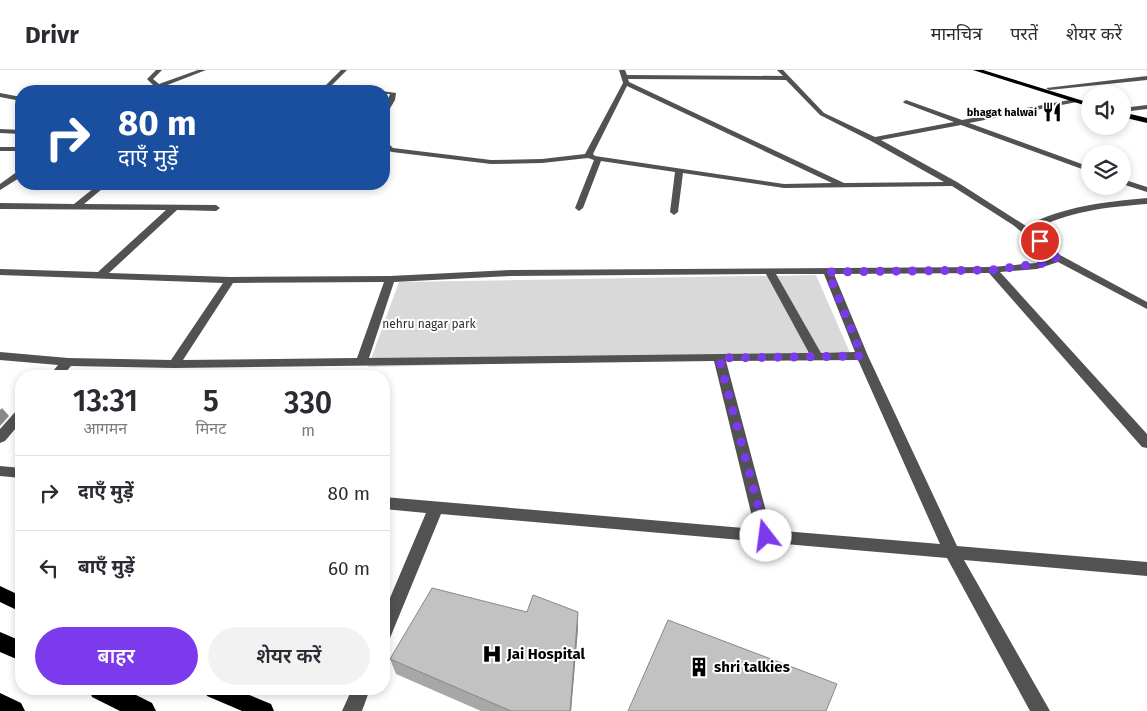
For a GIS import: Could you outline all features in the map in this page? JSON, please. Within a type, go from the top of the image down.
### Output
[{"type":"highway","points":[[976,70],[1081,103]]},
{"type":"highway","points":[[988,70],[1081,97]]},
{"type":"highway","points":[[1131,113],[1147,117]]},
{"type":"highway","points":[[1131,117],[1147,121]]},
{"type":"highway","points":[[0,642],[15,648]]},
{"type":"highway","points":[[112,695],[144,711]]},
{"type":"highway","points":[[0,704],[13,711]]},
{"type":"main road","points":[[0,594],[15,601]]},
{"type":"main road","points":[[228,695],[264,711]]},
{"type":"street","points":[[156,85],[150,80],[159,70]]},
{"type":"street","points":[[160,85],[203,70]]},
{"type":"street","points":[[329,85],[344,70]]},
{"type":"street","points":[[780,70],[822,114],[874,139],[954,184],[1026,230],[1056,257],[1147,306]]},
{"type":"street","points":[[624,77],[787,78]]},
{"type":"street","points":[[589,156],[624,77]]},
{"type":"street","points":[[624,77],[846,186]]},
{"type":"street","points":[[1049,88],[1147,78]]},
{"type":"street","points":[[390,93],[393,93],[390,104]]},
{"type":"street","points":[[1,95],[15,98]]},
{"type":"street","points":[[874,139],[1075,101]]},
{"type":"street","points":[[906,102],[1081,167]]},
{"type":"street","points":[[1131,109],[1147,107]]},
{"type":"street","points":[[0,131],[15,132]]},
{"type":"street","points":[[0,149],[15,149]]},
{"type":"street","points":[[390,149],[491,162],[535,162],[589,156],[598,159],[776,185],[954,184]]},
{"type":"street","points":[[579,208],[598,159]]},
{"type":"street","points":[[674,212],[679,170]]},
{"type":"street","points":[[0,188],[15,177]]},
{"type":"street","points":[[1131,184],[1147,190]]},
{"type":"street","points":[[78,205],[97,190]]},
{"type":"street","points":[[1026,230],[1044,219],[1065,213],[1102,206],[1147,201]]},
{"type":"street","points":[[0,206],[78,205],[216,208]]},
{"type":"street","points":[[101,275],[175,207]]},
{"type":"street","points":[[0,272],[230,280],[390,279],[511,274],[992,270],[1037,266],[1052,262],[1056,257]]},
{"type":"street","points":[[992,270],[1147,443]]},
{"type":"street","points":[[770,272],[817,357]]},
{"type":"street","points":[[828,272],[862,356],[952,553],[1040,711]]},
{"type":"street","points":[[362,362],[390,279]]},
{"type":"street","points":[[174,364],[230,280]]},
{"type":"street","points":[[0,356],[68,362],[174,364],[862,356]]},
{"type":"street","points":[[719,358],[766,536]]},
{"type":"street","points":[[61,370],[68,362]]},
{"type":"street","points":[[0,438],[15,421]]},
{"type":"street","points":[[0,471],[15,472]]},
{"type":"street","points":[[390,503],[1147,569]]},
{"type":"street","points":[[390,618],[436,507]]},
{"type":"street","points":[[352,711],[359,695]]},
{"type":"green space","name":"nehru nagar park","points":[[816,275],[851,355],[368,367],[399,282]]},
{"type":"building","points":[[432,588],[527,612],[533,595],[578,612],[570,711],[511,711],[390,659]]},
{"type":"building","name":"shri talkies","points":[[668,620],[837,684],[826,711],[628,711]]},
{"type":"place","name":"bhagat halwai","points":[[1052,112]]},
{"type":"place","name":"Jai Hospital","points":[[492,654]]},
{"type":"place","name":"shri talkies","points":[[699,667]]},
{"type":"route","points":[[766,536],[719,358],[862,356],[828,272],[992,270],[1037,266],[1052,262],[1056,257],[1040,241]]}]
